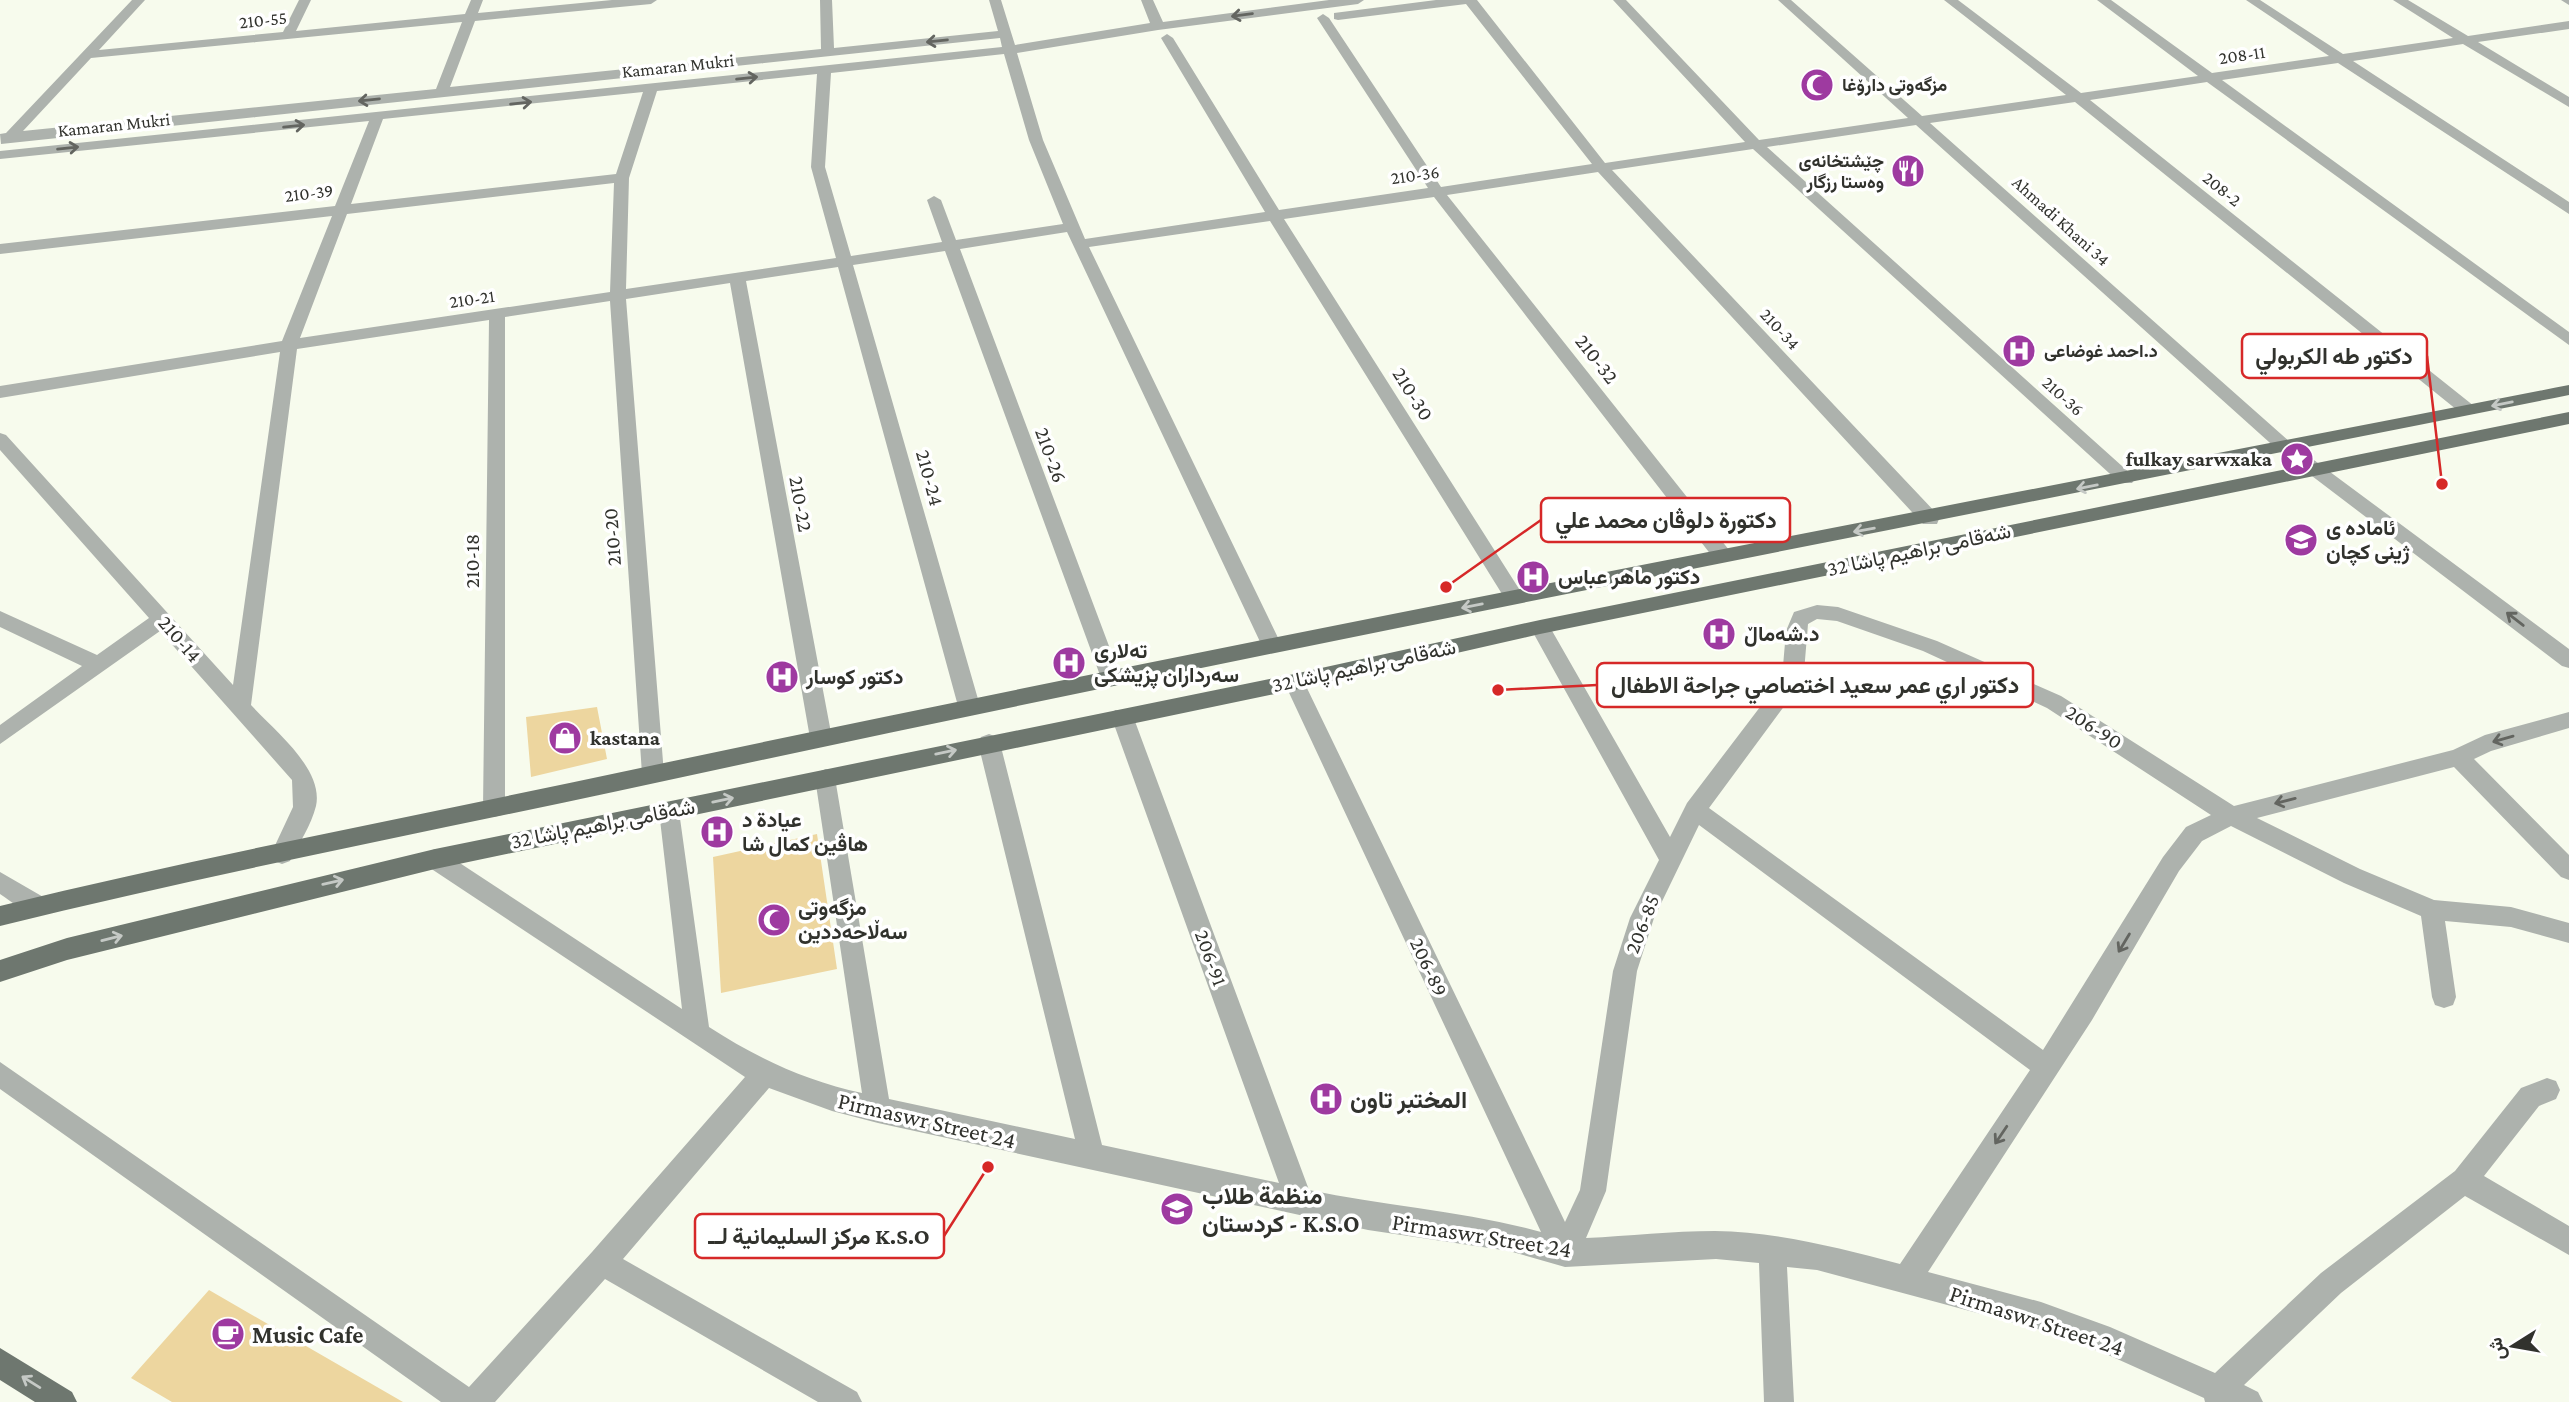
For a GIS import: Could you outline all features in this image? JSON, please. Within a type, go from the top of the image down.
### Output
[{"type":"main road","name":"شەقامی براهیم پاشا 32","points":[[0,916],[166,875],[282,854],[969,706],[1722,555],[1930,519],[2569,390]]},
{"type":"main road","name":"شەقامی براهیم پاشا 32","points":[[0,971],[67,949],[435,859],[1294,682],[1540,627],[2569,418]]},
{"type":"main road","points":[[0,981],[67,949]]},
{"type":"main road","points":[[0,1363],[62,1402]]},
{"type":"street","points":[[3,141],[139,0]]},
{"type":"street","points":[[287,36],[305,0]]},
{"type":"street","points":[[441,93],[477,0]]},
{"type":"street","name":"210-55","points":[[86,55],[651,0]]},
{"type":"street","points":[[825,0],[828,52]]},
{"type":"street","points":[[995,0],[1036,140],[1077,236],[1272,646]]},
{"type":"street","points":[[1147,0],[1158,26]]},
{"type":"street","name":"Kamaran Mukri","points":[[1009,54],[1158,26],[1312,3],[1358,0]]},
{"type":"street","name":"Kamaran Mukri","points":[[0,155],[824,70],[1167,38],[1323,18],[1378,5],[1468,0]]},
{"type":"street","name":"210-34","points":[[1468,0],[1601,167],[1930,519]]},
{"type":"street","points":[[1619,0],[1755,144]]},
{"type":"street","name":"Ahmadi Khani 34","points":[[1784,0],[2285,447],[2569,660]]},
{"type":"street","name":"208-2","points":[[1950,0],[2079,98],[2468,410]]},
{"type":"street","points":[[2103,0],[2209,80],[2569,340]]},
{"type":"street","points":[[2252,0],[2569,209]]},
{"type":"street","points":[[2399,0],[2569,103]]},
{"type":"street","name":"210-32","points":[[1323,18],[1437,191],[1722,555]]},
{"type":"street","name":"208-11","points":[[1919,121],[2569,25]]},
{"type":"street","name":"Kamaran Mukri","points":[[3,141],[1004,34]]},
{"type":"street","name":"210-30","points":[[1167,38],[1274,215],[1514,597]]},
{"type":"street","name":"210-24","points":[[824,70],[818,167],[847,262],[969,706]]},
{"type":"street","name":"210-20","points":[[651,88],[622,178],[618,296],[653,774]]},
{"type":"street","points":[[405,115],[414,96]]},
{"type":"street","points":[[240,707],[289,345],[377,118]]},
{"type":"street","name":"210-36","points":[[1077,236],[1274,215],[1919,121]]},
{"type":"street","name":"210-36","points":[[1755,144],[2126,479]]},
{"type":"street","name":"210-39","points":[[0,249],[622,178]]},
{"type":"street","points":[[934,200],[951,246]]},
{"type":"street","name":"210-21","points":[[0,392],[289,345],[951,246],[1077,236]]},
{"type":"street","name":"210-26","points":[[951,246],[1111,678]]},
{"type":"street","name":"210-22","points":[[737,278],[821,737]]},
{"type":"street","name":"210-18","points":[[494,808],[496,314]]},
{"type":"street","name":"210-14","points":[[0,439],[295,766],[308,791],[306,807],[282,854]]},
{"type":"street","name":"206-90","points":[[1794,628],[1801,617],[1817,612],[1838,614],[1930,646],[2054,702],[2231,816]]},
{"type":"street","points":[[0,618],[98,665]]},
{"type":"street","points":[[0,736],[162,619]]},
{"type":"street","points":[[1540,627],[1670,858]]},
{"type":"street","name":"206-85","points":[[1564,1253],[1593,1191],[1625,971],[1642,918],[1695,810],[1792,680],[1797,660],[1794,628]]},
{"type":"street","name":"206-89","points":[[1294,682],[1564,1253]]},
{"type":"street","name":"206-91","points":[[1122,716],[1299,1200]]},
{"type":"street","points":[[1906,1280],[2083,1012],[2171,864],[2193,834],[2231,816],[2458,757],[2485,744],[2569,720]]},
{"type":"street","points":[[989,743],[1092,1156]]},
{"type":"street","points":[[2458,757],[2569,870]]},
{"type":"street","points":[[826,778],[878,1111]]},
{"type":"street","points":[[1695,810],[2046,1067]]},
{"type":"street","points":[[670,811],[697,1032]]},
{"type":"street","points":[[2231,816],[2352,876],[2432,910],[2511,917],[2569,933]]},
{"type":"street","name":"Pirmaswr Street 24","points":[[435,859],[697,1032],[764,1074],[798,1088],[878,1111],[1426,1227],[1509,1237],[1564,1253],[1662,1245],[1716,1245],[1817,1256],[2052,1320],[2110,1341],[2219,1395],[2248,1402]]},
{"type":"street","points":[[0,882],[37,905]]},
{"type":"street","points":[[2432,910],[2444,997]]},
{"type":"street","points":[[0,1074],[466,1402]]},
{"type":"street","points":[[475,1402],[602,1262],[764,1074]]},
{"type":"street","points":[[2219,1395],[2331,1283],[2464,1180],[2530,1097],[2547,1090]]},
{"type":"street","points":[[2464,1180],[2569,1241]]},
{"type":"street","points":[[1772,1249],[1779,1402]]},
{"type":"street","points":[[602,1262],[847,1402]]},
{"type":"building","name":"kastana","points":[[597,707],[607,759],[531,777],[526,717]]},
{"type":"building","name":"مزگەوتی سەڵاحەددین","points":[[817,834],[837,969],[721,993],[713,857]]},
{"type":"building","name":"Music Cafe","points":[[209,1290],[403,1402],[172,1402],[131,1378]]},
{"type":"place","name":"مزگەوتی دارۆغا","points":[[1817,85]]},
{"type":"place","name":"چێشتخانەی وەستا رزگار","points":[[1908,171]]},
{"type":"place","name":"د.احمد غوضاعی","points":[[2019,351]]},
{"type":"place","name":"fulkay sarwxaka","points":[[2297,459]]},
{"type":"place","name":"دكتور طه الكربولي","points":[[2442,484]]},
{"type":"place","name":"ئاماده ى ژينى كچان","points":[[2301,540]]},
{"type":"place","name":"دكتور ماهر عباس","points":[[1533,577]]},
{"type":"place","name":"دكتورة دلوڤان محمد علي","points":[[1446,587]]},
{"type":"place","name":"د.شەماڵ","points":[[1719,634]]},
{"type":"place","name":"تەلاری سەرداران پزیشکی","points":[[1069,663]]},
{"type":"place","name":"دكتور كوسار","points":[[782,677]]},
{"type":"place","name":"دكتور اري عمر سعيد اختصاصي جراحة الاطفال","points":[[1498,690]]},
{"type":"place","name":"kastana","points":[[565,738]]},
{"type":"place","name":"عيادة د هاڤین کمال شا","points":[[717,832]]},
{"type":"place","name":"مزگەوتی سەڵاحەددین","points":[[774,920]]},
{"type":"place","name":"المختبر تاون","points":[[1326,1099]]},
{"type":"place","name":"مرکز السلیمانیة لــ K.S.O","points":[[988,1167]]},
{"type":"place","name":"منظمة طلاب كردستان - K.S.O","points":[[1177,1209]]},
{"type":"place","name":"Music Cafe","points":[[228,1334]]}]
